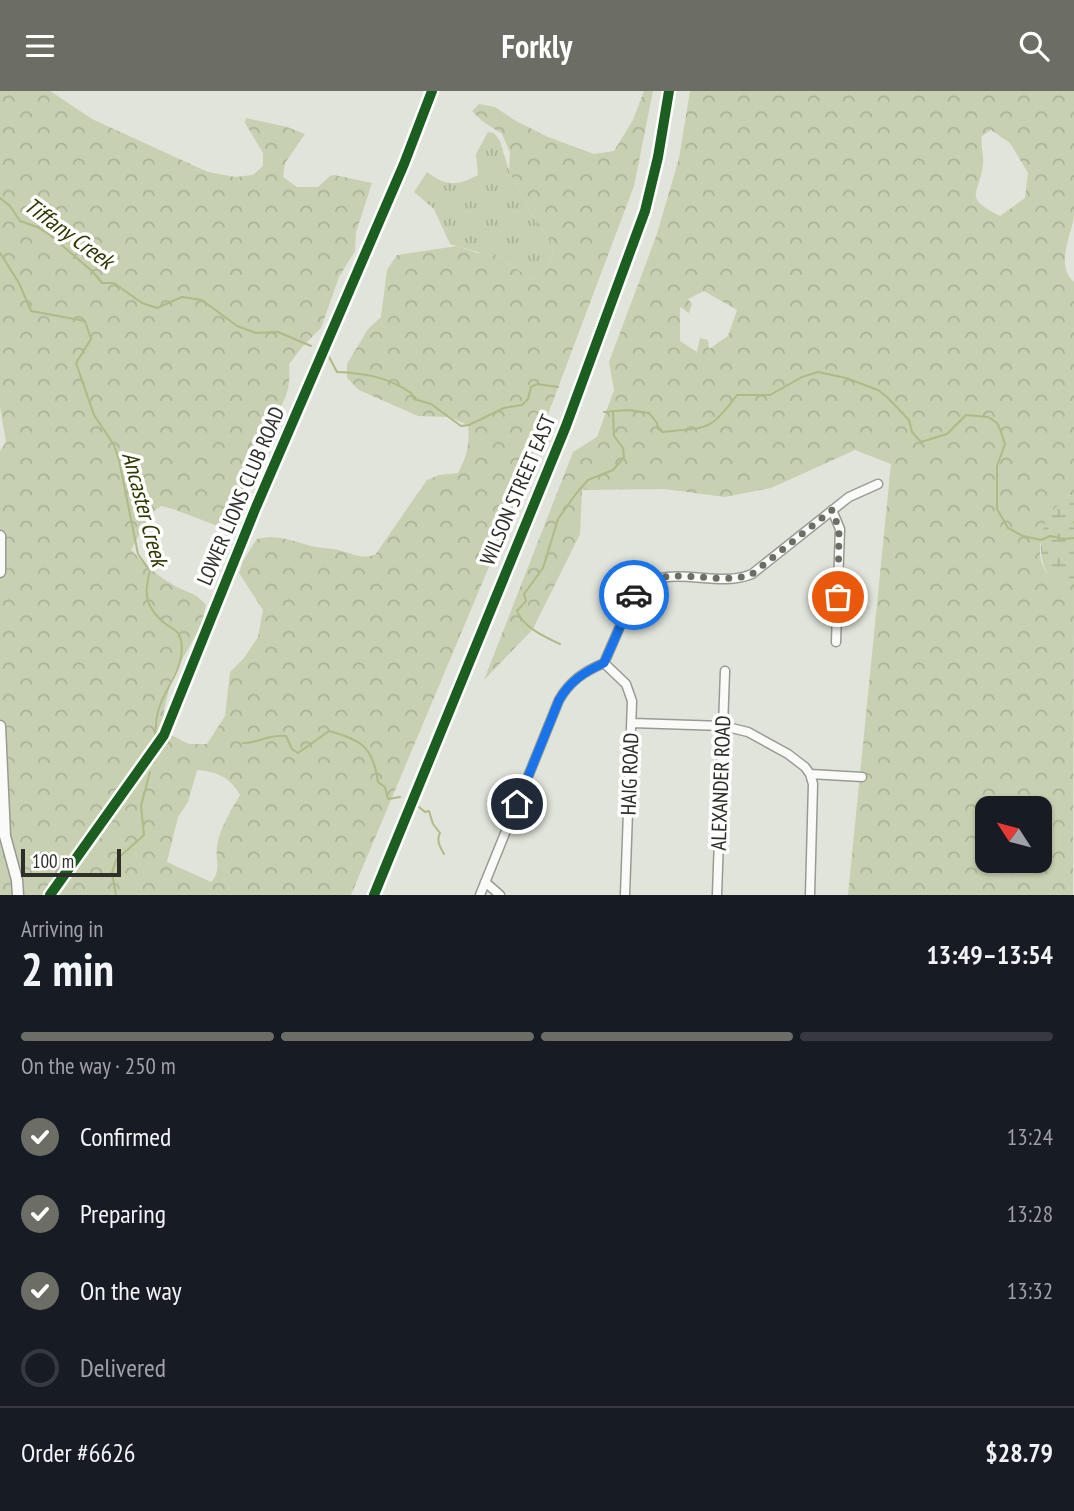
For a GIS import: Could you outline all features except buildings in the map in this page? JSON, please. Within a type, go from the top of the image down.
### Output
[{"type":"main road","name":"WILSON STREET EAST","points":[[374,895],[570,415],[645,211],[658,157],[669,91]]},
{"type":"street","name":"LOWER LIONS CLUB ROAD","points":[[50,895],[164,734],[432,91]]},
{"type":"street","points":[[480,895],[559,700],[566,688],[580,675],[604,663],[635,592],[656,578],[669,576],[739,579],[752,574],[849,497],[878,484]]},
{"type":"street","points":[[832,510],[839,529],[836,642]]},
{"type":"street","points":[[0,536],[0,572]]},
{"type":"street","name":"HAIG ROAD","points":[[604,663],[626,684],[632,701],[625,895]]},
{"type":"street","name":"ALEXANDER ROAD","points":[[717,895],[724,671]]},
{"type":"street","points":[[632,723],[723,726],[748,732],[805,767],[813,784],[810,895]]},
{"type":"street","points":[[0,726],[5,836],[17,880],[18,895]]},
{"type":"street","points":[[810,774],[862,777]]},
{"type":"street","points":[[485,882],[500,895]]},
{"type":"green space","points":[[0,91],[50,91],[92,119],[208,172],[235,177],[253,175],[263,166],[263,153],[245,123],[246,118],[287,127],[305,134],[285,163],[283,177],[297,187],[318,187],[334,175],[372,183],[356,232],[355,251],[339,277],[321,328],[289,364],[288,389],[283,402],[258,434],[256,441],[265,457],[246,486],[240,511],[234,522],[223,528],[161,506],[151,513],[131,550],[161,577],[198,597],[206,605],[201,626],[172,677],[164,710],[164,728],[167,733],[189,744],[207,744],[225,716],[230,672],[244,658],[258,637],[263,610],[239,573],[257,539],[278,538],[360,556],[375,555],[427,480],[439,475],[458,473],[464,461],[468,425],[449,417],[418,416],[359,390],[347,378],[347,364],[368,329],[381,317],[387,270],[397,255],[457,246],[477,253],[495,254],[531,279],[548,267],[554,250],[509,171],[510,152],[502,134],[472,111],[479,104],[495,107],[548,137],[594,154],[614,151],[633,120],[644,91],[653,91],[634,186],[504,531],[351,895],[0,895],[0,451],[6,442],[0,407]],"holes":[[[197,770],[227,780],[240,795],[221,832],[217,846],[217,869],[211,882],[167,862],[178,817],[188,802]]]},
{"type":"green space","points":[[690,91],[1074,91],[1074,216],[1065,259],[1068,275],[1074,282],[1074,495],[1067,496],[1048,522],[1040,553],[1042,563],[1051,577],[1067,585],[1074,579],[1073,895],[848,895],[891,464],[855,450],[771,488],[725,497],[664,489],[582,490],[580,534],[533,629],[484,680],[573,452],[597,437],[614,390],[609,362],[657,234],[679,158]],"holes":[[[991,130],[1010,143],[1028,173],[1025,198],[1000,216],[980,204],[977,199],[983,163],[982,136]],[[704,291],[737,310],[728,336],[709,349],[708,340],[700,338],[697,352],[680,341],[680,307],[689,313],[692,304],[688,299]]]},
{"type":"green space","points":[[488,132],[494,133],[500,141],[509,171],[554,250],[548,267],[531,279],[495,254],[484,254],[450,244],[434,209],[414,192],[427,172],[452,183],[478,175],[476,154]]},
{"type":"green space","points":[[1074,495],[1074,579],[1067,585],[1050,577],[1045,569],[1041,539],[1046,521],[1055,507],[1067,496]]},
{"type":"waterway","name":"Tiffany Creek","points":[[0,198],[10,206],[20,221],[50,235],[102,283],[114,283],[142,303],[157,308],[182,297],[202,300],[237,326],[256,333],[278,332],[311,346]]},
{"type":"waterway","name":"Ancaster Creek","points":[[0,253],[19,283],[31,311],[85,321],[91,339],[76,363],[94,415],[114,445],[119,460],[138,554],[150,571],[147,586],[149,604],[156,615],[178,633],[181,640],[181,659],[162,699],[155,735]]},
{"type":"waterway","name":"Tiffany Creek","points":[[328,355],[337,372],[366,375],[394,383],[411,393],[414,399],[431,404],[461,426],[469,425],[504,408],[522,405],[528,399],[531,387],[537,384],[558,387]]},
{"type":"waterway","name":"Tiffany Creek","points":[[604,412],[628,410],[649,413],[658,429],[663,432],[698,428],[713,422],[737,395],[770,395],[802,377],[818,372],[846,378],[878,390],[887,397],[909,420],[912,432],[921,442],[947,434],[966,415],[988,417],[997,423],[1005,444],[997,466],[997,509],[1008,528],[1023,536],[1041,540],[1050,536],[1074,538]]},
{"type":"waterway","points":[[560,644],[529,627],[517,611],[526,601],[524,594],[543,568],[558,519],[588,480],[613,470],[624,457],[623,448],[614,436],[613,412]]},
{"type":"waterway","points":[[243,743],[286,736],[292,749],[298,753],[329,731],[340,734],[358,742],[369,753],[378,782],[385,787],[388,799],[400,797]]},
{"type":"waterway","name":"Ancaster Creek","points":[[116,895],[112,873],[116,860],[144,835],[141,806],[150,772]]},
{"type":"waterway","points":[[419,807],[425,812],[429,811],[433,824],[440,833],[438,841],[444,854]]},
{"type":"cycle path","points":[[50,895],[164,735],[256,507],[404,164],[432,91]]},
{"type":"cycle path","points":[[374,895],[566,426],[645,211],[658,157],[669,91]]},
{"type":"way so far","points":[[634,595],[644,584],[656,578],[677,576],[724,580],[739,579],[752,574],[832,510],[839,529],[838,597]]},
{"type":"route","points":[[517,804],[559,700],[566,688],[580,675],[604,663],[634,595]]}]
